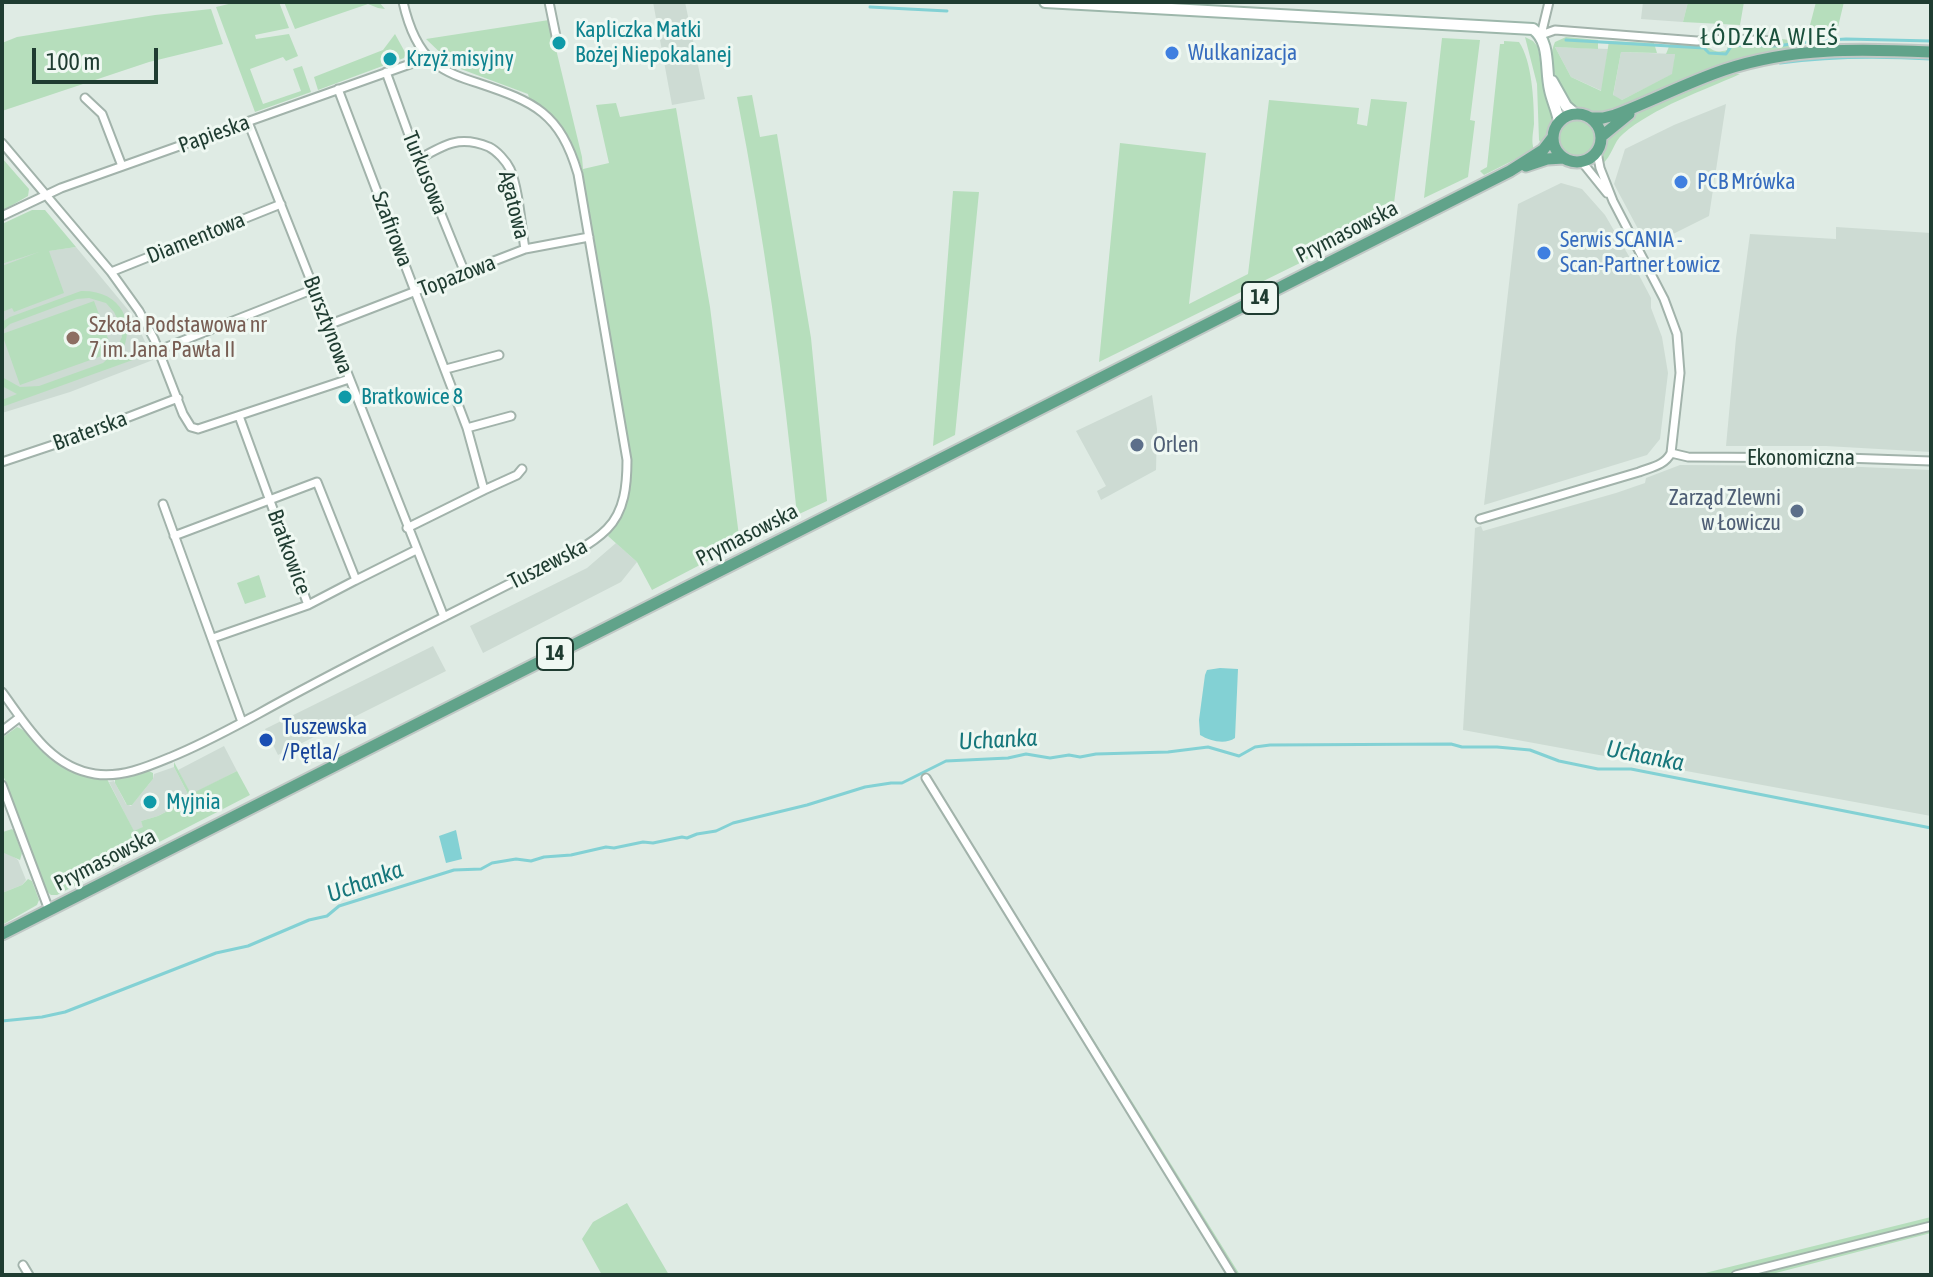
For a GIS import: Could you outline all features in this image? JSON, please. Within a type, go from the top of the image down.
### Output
[{"type":"main road","points":[[1592,118],[1615,115],[1726,70],[1786,55],[1840,49],[1931,52]]},
{"type":"main road","points":[[1602,136],[1618,121],[1648,102]]},
{"type":"main road","points":[[1559,121],[1574,113],[1584,114],[1599,126],[1601,144],[1593,156],[1582,162]]},
{"type":"main road","name":"14","points":[[1553,137],[1559,121]]},
{"type":"main road","points":[[1553,137],[1558,153],[1564,158]]},
{"type":"main road","name":"Prymasowska","points":[[2,934],[1510,171],[1543,150],[1553,137]]},
{"type":"main road","name":"14","points":[[1564,158],[1582,162]]},
{"type":"main road","name":"Prymasowska","points":[[1510,171],[1547,159],[1564,158]]},
{"type":"street","points":[[403,2],[414,36],[426,55]]},
{"type":"street","points":[[549,2],[558,46]]},
{"type":"street","points":[[1045,2],[1458,26],[1525,27],[1541,35]]},
{"type":"street","points":[[1549,2],[1541,35],[1550,93],[1559,121]]},
{"type":"street","points":[[1541,35],[1555,30],[1697,41],[1776,41]]},
{"type":"street","name":"Papieska","points":[[2,216],[46,195],[122,166],[413,63],[426,55]]},
{"type":"street","name":"Tuszewska","points":[[2,692],[54,756],[77,769],[105,775],[128,772],[158,763],[206,741],[585,546],[610,526],[624,495],[627,460],[578,174],[568,144],[552,121],[533,105],[449,73],[426,55]]},
{"type":"street","name":"Turkusowa","points":[[386,72],[465,273]]},
{"type":"street","points":[[1548,72],[1566,106],[1574,113]]},
{"type":"street","name":"Szafirowa","points":[[338,89],[446,369],[484,490]]},
{"type":"street","points":[[85,98],[102,114],[122,166]]},
{"type":"street","name":"Bursztynowa","points":[[248,122],[407,528],[413,552],[444,617]]},
{"type":"street","name":"Agatowa","points":[[419,159],[442,146],[463,140],[494,150],[509,168],[525,249]]},
{"type":"street","points":[[2,143],[111,272],[139,311],[191,427],[198,429],[349,379]]},
{"type":"street","points":[[1480,519],[1639,472],[1661,464],[1671,453],[1680,373],[1677,334],[1660,292],[1613,201],[1597,152]]},
{"type":"street","points":[[1582,162],[1613,201]]},
{"type":"street","name":"Diamentowa","points":[[111,272],[281,204]]},
{"type":"street","name":"Topazowa","points":[[328,325],[525,249],[589,237]]},
{"type":"street","points":[[159,350],[314,289]]},
{"type":"street","points":[[446,369],[499,355]]},
{"type":"street","name":"Braterska","points":[[2,462],[178,398]]},
{"type":"street","name":"Bratkowice","points":[[239,416],[308,605]]},
{"type":"street","points":[[467,428],[511,416]]},
{"type":"street","name":"Ekonomiczna","points":[[1671,453],[1688,457],[1931,461]]},
{"type":"street","points":[[407,528],[517,475],[522,469]]},
{"type":"street","name":"Bratkowice","points":[[174,536],[317,482],[356,580]]},
{"type":"street","points":[[163,504],[242,722]]},
{"type":"street","name":"Bratkowice","points":[[213,638],[308,605],[413,552]]},
{"type":"street","points":[[2,731],[20,717]]},
{"type":"street","points":[[926,778],[1232,1275]]},
{"type":"street","points":[[2,785],[49,910]]},
{"type":"street","points":[[1736,1275],[1931,1226]]},
{"type":"street","points":[[23,1265],[29,1275]]},
{"type":"shaded area","points":[[653,2],[685,2],[705,99],[672,105]]},
{"type":"shaded area","points":[[1643,2],[1688,2],[1683,22],[1641,19]]},
{"type":"shaded area","points":[[1555,47],[1608,49],[1602,91],[1571,77]]},
{"type":"shaded area","points":[[1621,52],[1675,54],[1673,74],[1622,100],[1613,96]]},
{"type":"shaded area","points":[[1726,104],[1709,216],[1653,244],[1645,242],[1614,184],[1625,149]]},
{"type":"shaded area","points":[[1561,183],[1582,189],[1605,215],[1651,298],[1668,373],[1660,439],[1647,455],[1484,505],[1518,204]]},
{"type":"shaded area","points":[[1836,227],[1931,233],[1931,452],[1826,446],[1726,446],[1750,234],[1836,239]]},
{"type":"shaded area","name":"Szkoła Podstawowa nr 7 im. Jana Pawła II","points":[[76,247],[134,317],[153,360],[70,392],[2,413],[2,264],[34,253]]},
{"type":"shaded area","points":[[1152,395],[1157,429],[1156,470],[1101,500],[1097,491],[1106,486],[1076,431]]},
{"type":"shaded area","points":[[1680,465],[1931,470],[1931,816],[1463,730],[1475,528],[1481,526],[1483,531],[1616,493],[1645,483],[1646,478]]},
{"type":"shaded area","points":[[616,543],[637,562],[621,582],[483,653],[470,626],[587,568]]},
{"type":"shaded area","points":[[433,646],[446,671],[278,755],[265,729]]},
{"type":"shaded area","points":[[224,746],[237,771],[191,795],[178,770]]},
{"type":"shaded area","points":[[174,767],[189,800],[141,821],[144,827],[134,832],[109,782],[114,781],[126,804],[131,806],[154,774]]},
{"type":"shaded area","points":[[2,852],[18,860],[26,880],[22,885],[2,893]]},
{"type":"green space","points":[[237,2],[279,2],[289,28],[255,35],[256,39],[289,34],[298,56],[286,61],[283,57],[250,69],[263,104],[301,91],[293,69],[302,66],[311,92],[255,112],[216,7]]},
{"type":"green space","points":[[284,2],[379,2],[385,9],[368,4],[295,29]]},
{"type":"green space","points":[[1688,2],[1744,2],[1740,25],[1683,22]]},
{"type":"green space","points":[[1816,2],[1844,2],[1837,31],[1809,29]]},
{"type":"green space","points":[[211,9],[223,44],[149,62],[2,111],[2,43],[17,37]]},
{"type":"green space","points":[[549,20],[583,169],[609,163],[596,105],[616,103],[620,117],[676,108],[710,307],[740,544],[652,590],[637,562],[608,536],[626,503],[632,464],[578,158],[562,128],[528,94],[445,65],[448,60],[426,39]]},
{"type":"green space","points":[[395,34],[406,54],[404,58],[318,90],[314,77],[383,50]]},
{"type":"green space","points":[[1525,37],[1538,47],[1554,116],[1542,146],[1539,140],[1537,84]]},
{"type":"green space","points":[[1566,37],[1598,40],[1598,49],[1555,47],[1571,77],[1601,91],[1609,41],[1654,43],[1657,53],[1621,52],[1613,95],[1622,100],[1672,74],[1675,54],[1666,54],[1670,44],[1699,44],[1719,51],[1727,50],[1728,42],[1778,44],[1782,43],[1782,39],[1802,42],[1801,47],[1757,54],[1722,64],[1614,111],[1595,114],[1571,105],[1555,75],[1552,50],[1555,42]]},
{"type":"green space","points":[[1442,38],[1480,40],[1470,120],[1475,121],[1468,177],[1424,198]]},
{"type":"green space","points":[[1504,41],[1519,42],[1527,60],[1533,93],[1534,150],[1484,175],[1480,171],[1487,167],[1500,44]]},
{"type":"green space","points":[[1740,74],[1635,124],[1620,137],[1602,164],[1606,140],[1627,120],[1685,90]]},
{"type":"green space","points":[[752,95],[760,137],[777,134],[811,338],[827,501],[797,515],[772,305],[737,97]]},
{"type":"green space","points":[[1371,99],[1407,102],[1393,211],[1302,262],[1099,362],[1120,143],[1206,153],[1189,304],[1248,274],[1269,100],[1359,108],[1357,124],[1367,126]]},
{"type":"green space","points":[[1577,120],[1590,125],[1595,138],[1590,151],[1577,156],[1564,151],[1559,138],[1564,125]]},
{"type":"green space","points":[[2,158],[29,189],[28,196],[2,211]]},
{"type":"green space","points":[[953,191],[979,192],[955,435],[933,446]]},
{"type":"green space","points":[[32,210],[45,210],[76,247],[49,251],[64,293],[14,312],[12,308],[2,312],[2,266],[39,252],[2,264],[2,224]]},
{"type":"green space","points":[[81,291],[95,292],[116,302],[126,321],[127,332],[120,356],[139,350],[141,357],[2,407],[2,400],[17,394],[2,386],[2,377],[20,387],[39,386],[103,363],[115,352],[122,337],[121,326],[106,303],[89,298],[77,299],[10,324],[2,331],[2,322],[10,317]]},
{"type":"green space","points":[[94,301],[113,352],[20,385],[2,334]]},
{"type":"green space","points":[[259,575],[266,597],[245,604],[237,583]]},
{"type":"green space","points":[[17,727],[62,766],[107,779],[134,831],[143,827],[141,821],[189,800],[174,762],[191,794],[237,771],[250,795],[57,895],[51,895],[44,889],[2,772],[2,738]]},
{"type":"green space","points":[[149,771],[153,773],[153,779],[132,805],[127,805],[115,779]]},
{"type":"green space","points":[[931,778],[1240,1275],[1228,1275],[924,781]]},
{"type":"green space","points":[[12,829],[22,853],[20,860],[2,852],[3,832]]},
{"type":"green space","points":[[28,879],[32,881],[39,900],[37,905],[2,925],[2,893],[22,885]]},
{"type":"green space","points":[[627,1203],[669,1275],[602,1275],[582,1239],[593,1222]]},
{"type":"green space","points":[[1931,1217],[1931,1233],[1768,1275],[1697,1275]]},
{"type":"water","points":[[1238,669],[1235,738],[1222,742],[1200,735],[1199,720],[1207,670]]},
{"type":"water","points":[[456,830],[462,859],[446,863],[439,836]]},
{"type":"waterway","points":[[870,7],[947,11]]},
{"type":"waterway","points":[[1566,40],[1704,48],[1709,53],[1726,54],[1732,45],[1776,46],[1846,39],[1931,41]]},
{"type":"waterway","points":[[1780,63],[1856,57],[1931,59]]},
{"type":"waterway","name":"Uchanka","points":[[2,1021],[65,1012],[216,953],[248,946],[309,920],[327,916],[339,906],[454,870],[481,869],[492,863],[516,859],[531,861],[606,847],[687,838],[865,787],[902,783],[946,761],[1008,758],[1026,754],[1050,758],[1080,757],[1208,747],[1239,756],[1255,747],[1270,745],[1451,744],[1497,747],[1530,750],[1559,761],[1598,769],[1631,769],[1931,828]]},
{"type":"place","name":"Kapliczka Matki Bożej Niepokalanej","points":[[559,43]]},
{"type":"place","name":"Wulkanizacja","points":[[1172,53]]},
{"type":"place","name":"Krzyż misyjny","points":[[390,59]]},
{"type":"place","name":"PCB Mrówka","points":[[1681,182]]},
{"type":"place","name":"Serwis SCANIA - Scan-Partner Łowicz","points":[[1544,253]]},
{"type":"place","name":"Szkoła Podstawowa nr 7 im. Jana Pawła II","points":[[73,338]]},
{"type":"place","name":"Bratkowice 8","points":[[345,397]]},
{"type":"place","name":"Orlen","points":[[1137,445]]},
{"type":"place","name":"Zarząd Zlewni w Łowiczu","points":[[1797,511]]},
{"type":"place","name":"Tuszewska /Pętla/","points":[[266,740]]},
{"type":"place","name":"Myjnia","points":[[150,802]]},
{"type":"district","name":"ŁÓDZKA WIEŚ","points":[[1770,37]]}]
